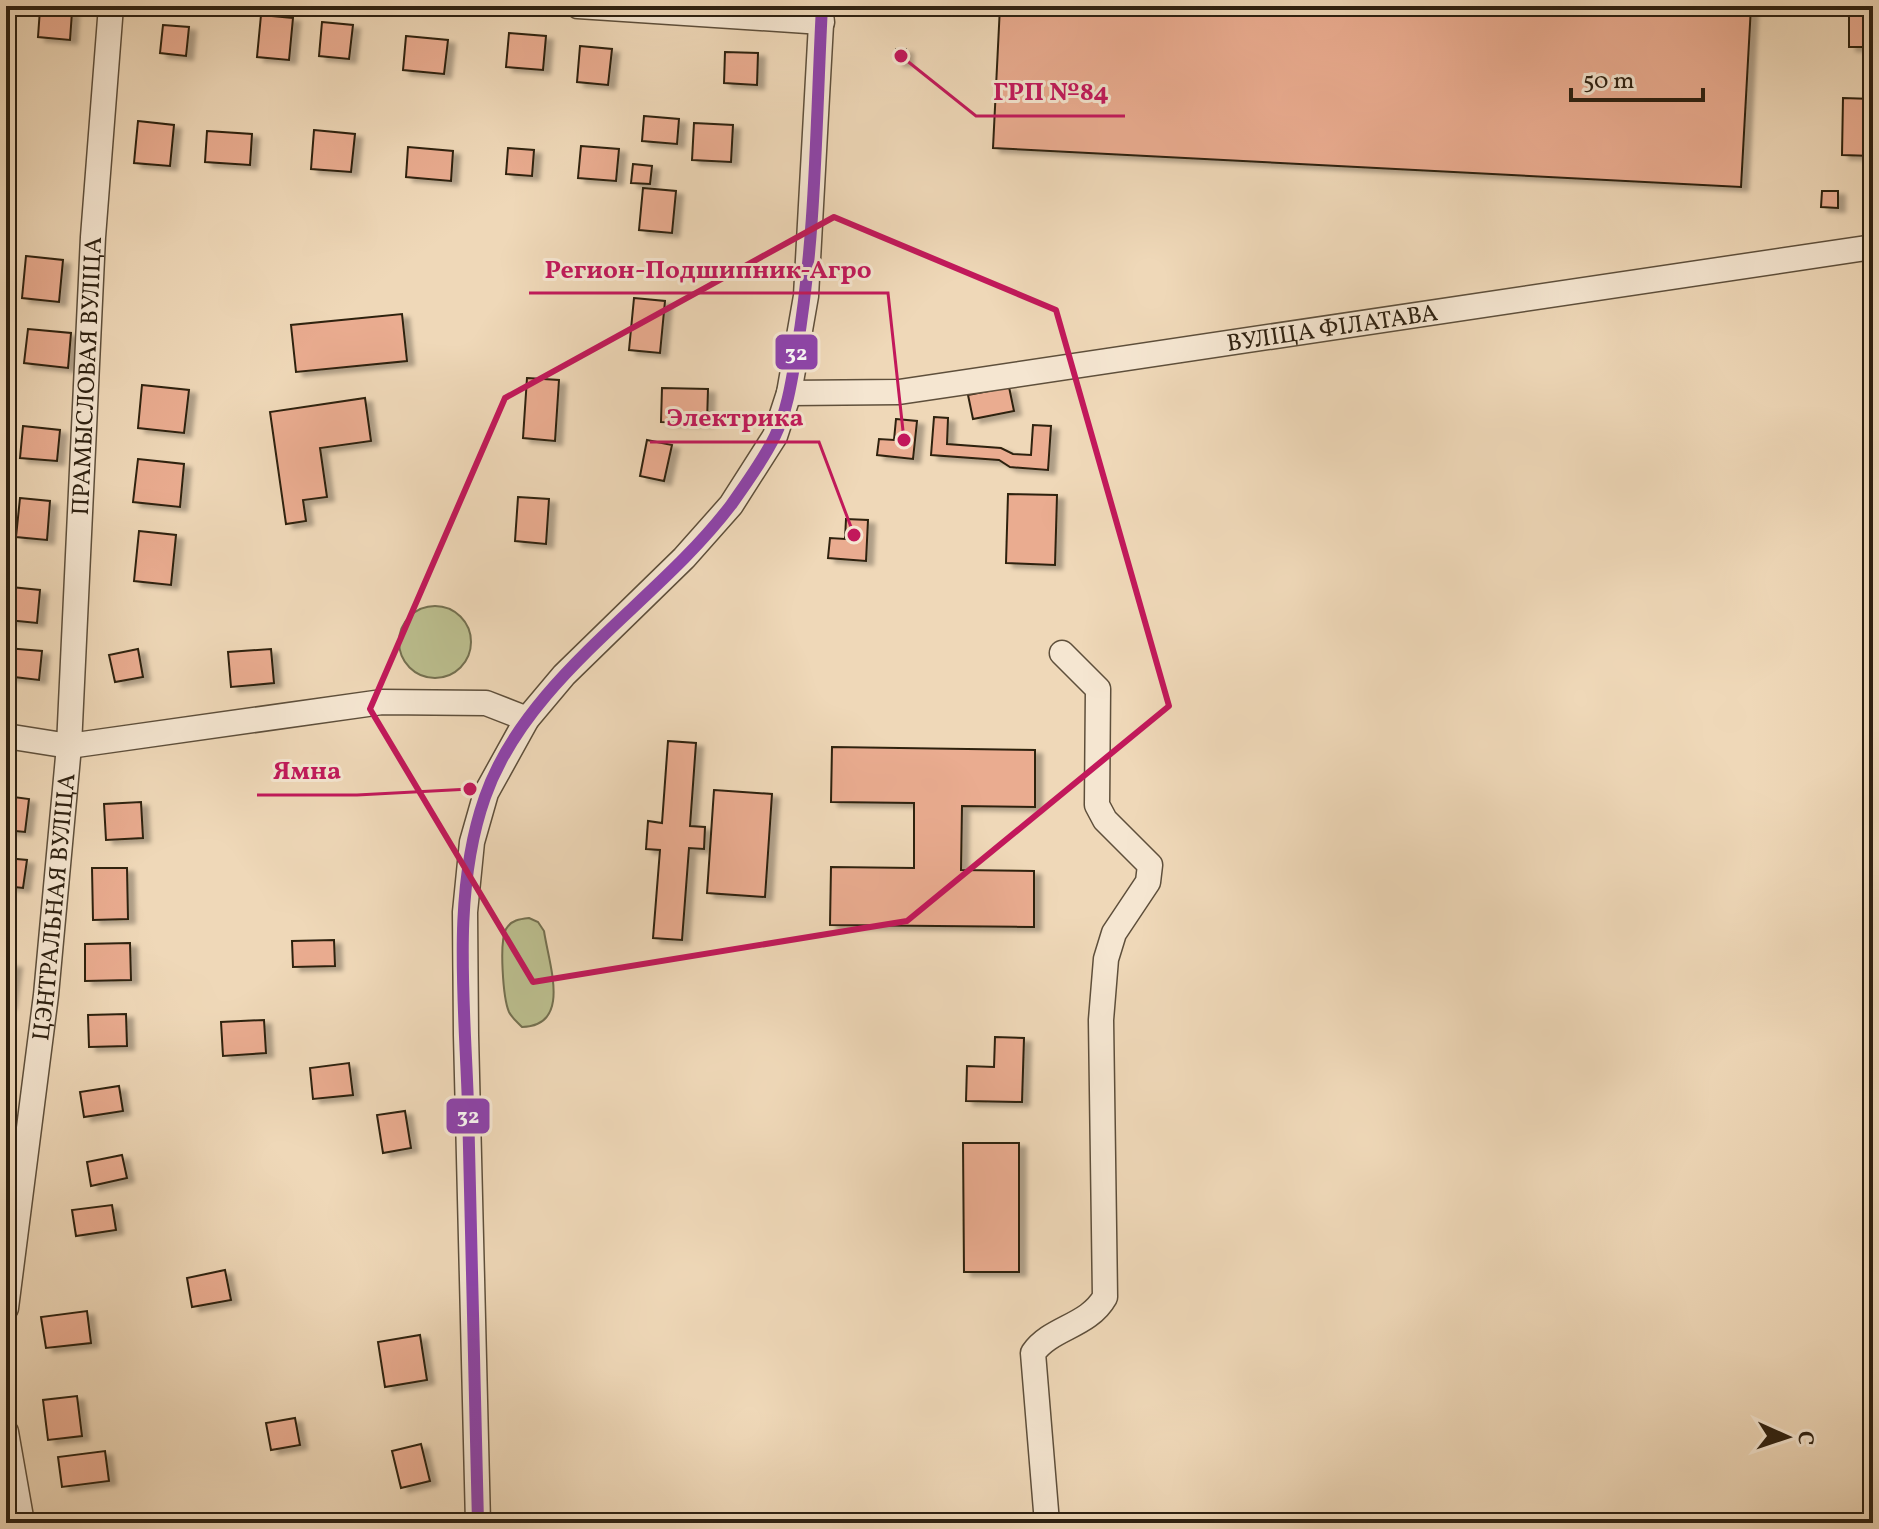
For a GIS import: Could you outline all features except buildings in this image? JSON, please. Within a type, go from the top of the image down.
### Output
[{"type":"street","name":"ПРАМЫСЛОВАЯ ВУЛІЦА","points":[[69,746],[93,237],[111,6]]},
{"type":"street","points":[[478,1523],[465,912],[472,842],[486,793],[527,719],[564,675],[684,558],[731,505],[775,436],[789,393],[806,296],[813,210],[822,14],[578,6]]},
{"type":"street","name":"ВУЛІЦА ФІЛАТАВА","points":[[789,393],[899,392],[1873,247]]},
{"type":"street","points":[[1047,1523],[1033,1353],[1040,1342],[1088,1318],[1105,1297],[1101,1020],[1106,959],[1114,933],[1142,893],[1150,874],[1145,858],[1105,820],[1097,805],[1098,689],[1062,653]]},
{"type":"street","points":[[6,736],[69,746],[382,702],[486,703],[527,719]]},
{"type":"street","name":"ЦЭНТРАЛЬНАЯ ВУЛІЦА","points":[[6,1308],[46,995],[69,746]]},
{"type":"street","points":[[6,1432],[22,1523]]},
{"type":"highlighted area","points":[[834,217],[1056,310],[1169,706],[907,921],[533,982],[370,709],[505,398]]},
{"type":"green space","points":[[435,606],[455,612],[465,622],[471,642],[465,662],[455,672],[435,678],[415,672],[405,662],[399,642],[405,622],[415,612]]},
{"type":"green space","points":[[529,918],[538,922],[544,931],[554,991],[547,1016],[538,1024],[522,1027],[507,1005],[503,945],[508,926],[516,920]]},
{"type":"transit line","name":"32","points":[[478,1523],[463,990],[464,911],[474,834],[485,797],[505,754],[531,715],[596,643],[701,541],[749,480],[779,426],[793,371],[808,264],[822,6]]},
{"type":"place","name":"ГРП №84","points":[[901,56]]},
{"type":"place","name":"Регион-Подшипник-Агро","points":[[904,440]]},
{"type":"place","name":"Электрика","points":[[854,535]]},
{"type":"place","name":"Ямна","points":[[470,789]]}]
